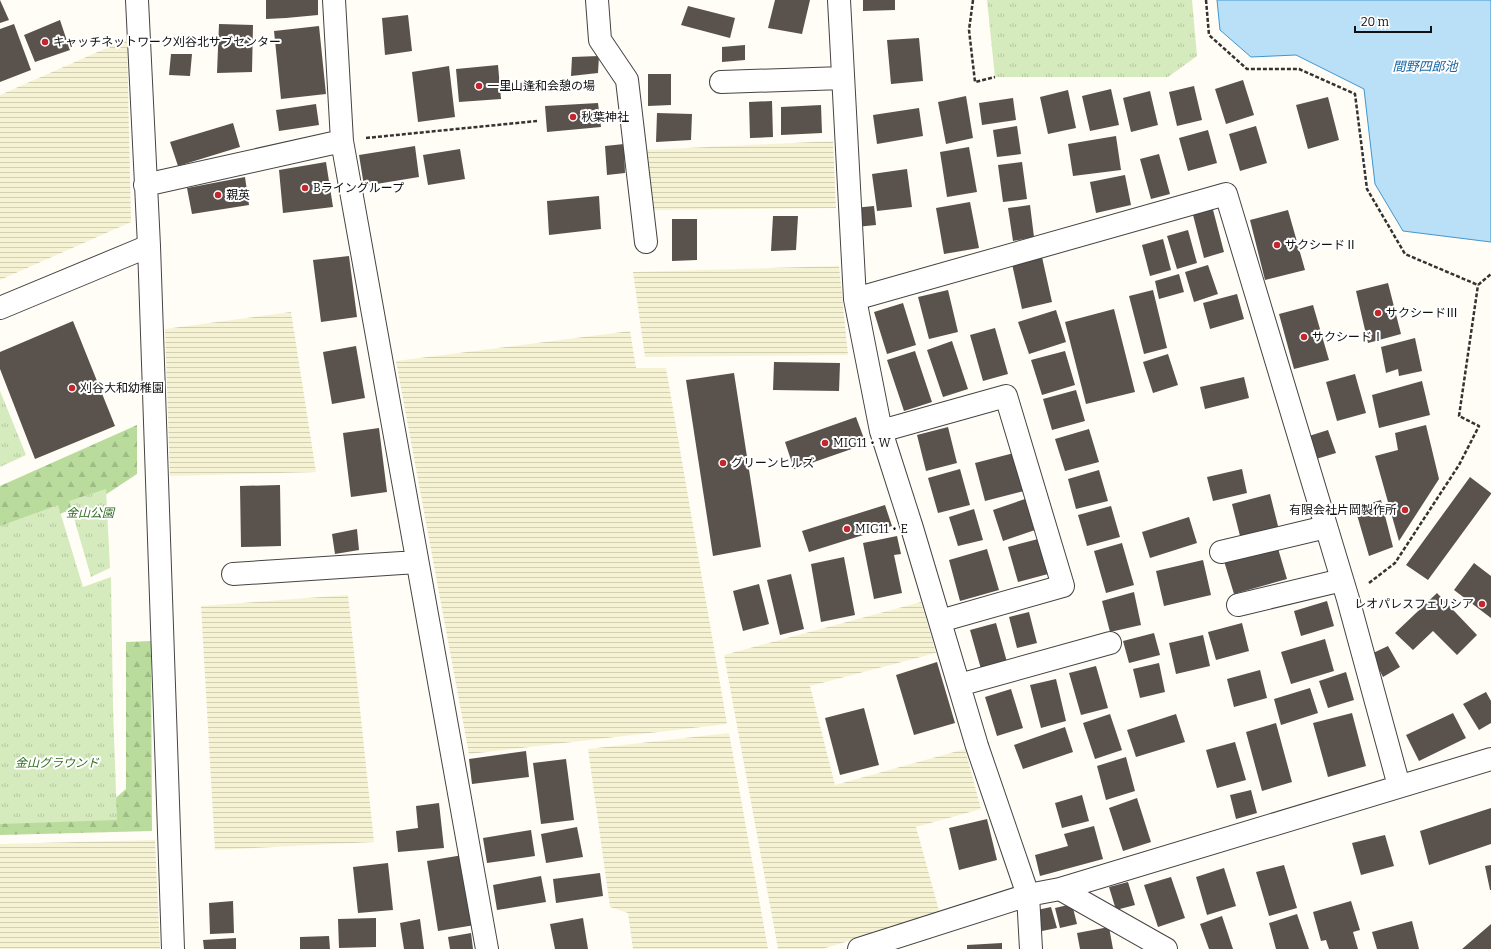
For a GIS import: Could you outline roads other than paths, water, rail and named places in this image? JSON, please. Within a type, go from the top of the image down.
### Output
[{"type":"street","points":[[137,0],[149,246],[173,949]]},
{"type":"street","points":[[334,0],[342,141],[487,949]]},
{"type":"street","points":[[597,0],[600,40],[627,80],[646,242]]},
{"type":"street","points":[[839,0],[855,299],[881,431],[977,746],[1028,895],[1032,949]]},
{"type":"street","points":[[720,82],[843,78]]},
{"type":"street","points":[[145,185],[342,141]]},
{"type":"street","points":[[855,299],[1226,194],[1345,590],[1399,786]]},
{"type":"street","points":[[0,308],[149,246]]},
{"type":"street","points":[[881,431],[1006,396],[1063,586],[940,621]]},
{"type":"street","points":[[1221,552],[1326,527]]},
{"type":"street","points":[[233,574],[417,562]]},
{"type":"street","points":[[1238,605],[1345,590]]},
{"type":"street","points":[[959,685],[1110,643]]},
{"type":"street","points":[[859,949],[1028,895],[1060,889],[1491,759]]},
{"type":"street","points":[[1060,889],[1166,949]]},
{"type":"water","name":"間野四郎池","points":[[1217,0],[1491,0],[1491,242],[1403,231],[1375,184],[1364,89],[1296,55],[1251,57],[1220,30]]},
{"type":"place","name":"キャッチネットワーク刈谷北サブセンター","points":[[45,42]]},
{"type":"place","name":"一里山逢和会憩の場","points":[[479,86]]},
{"type":"place","name":"秋葉神社","points":[[573,117]]},
{"type":"place","name":"Bライングループ","points":[[305,188]]},
{"type":"place","name":"親英","points":[[218,195]]},
{"type":"place","name":"サクシードⅡ","points":[[1277,245]]},
{"type":"place","name":"サクシードⅢ","points":[[1378,313]]},
{"type":"place","name":"サクシードⅠ","points":[[1304,337]]},
{"type":"place","name":"刈谷大和幼稚園","points":[[72,388]]},
{"type":"place","name":"MIG11・W","points":[[825,443]]},
{"type":"place","name":"グリーンヒルズ","points":[[723,463]]},
{"type":"place","name":"有限会社片岡製作所","points":[[1405,510]]},
{"type":"place","name":"MIG11・E","points":[[847,529]]},
{"type":"place","name":"レオパレスフェリシア","points":[[1482,604]]},
{"type":"park label","name":"金山公園","points":[[90,513]]},
{"type":"park label","name":"金山グラウンド","points":[[57,763]]}]
